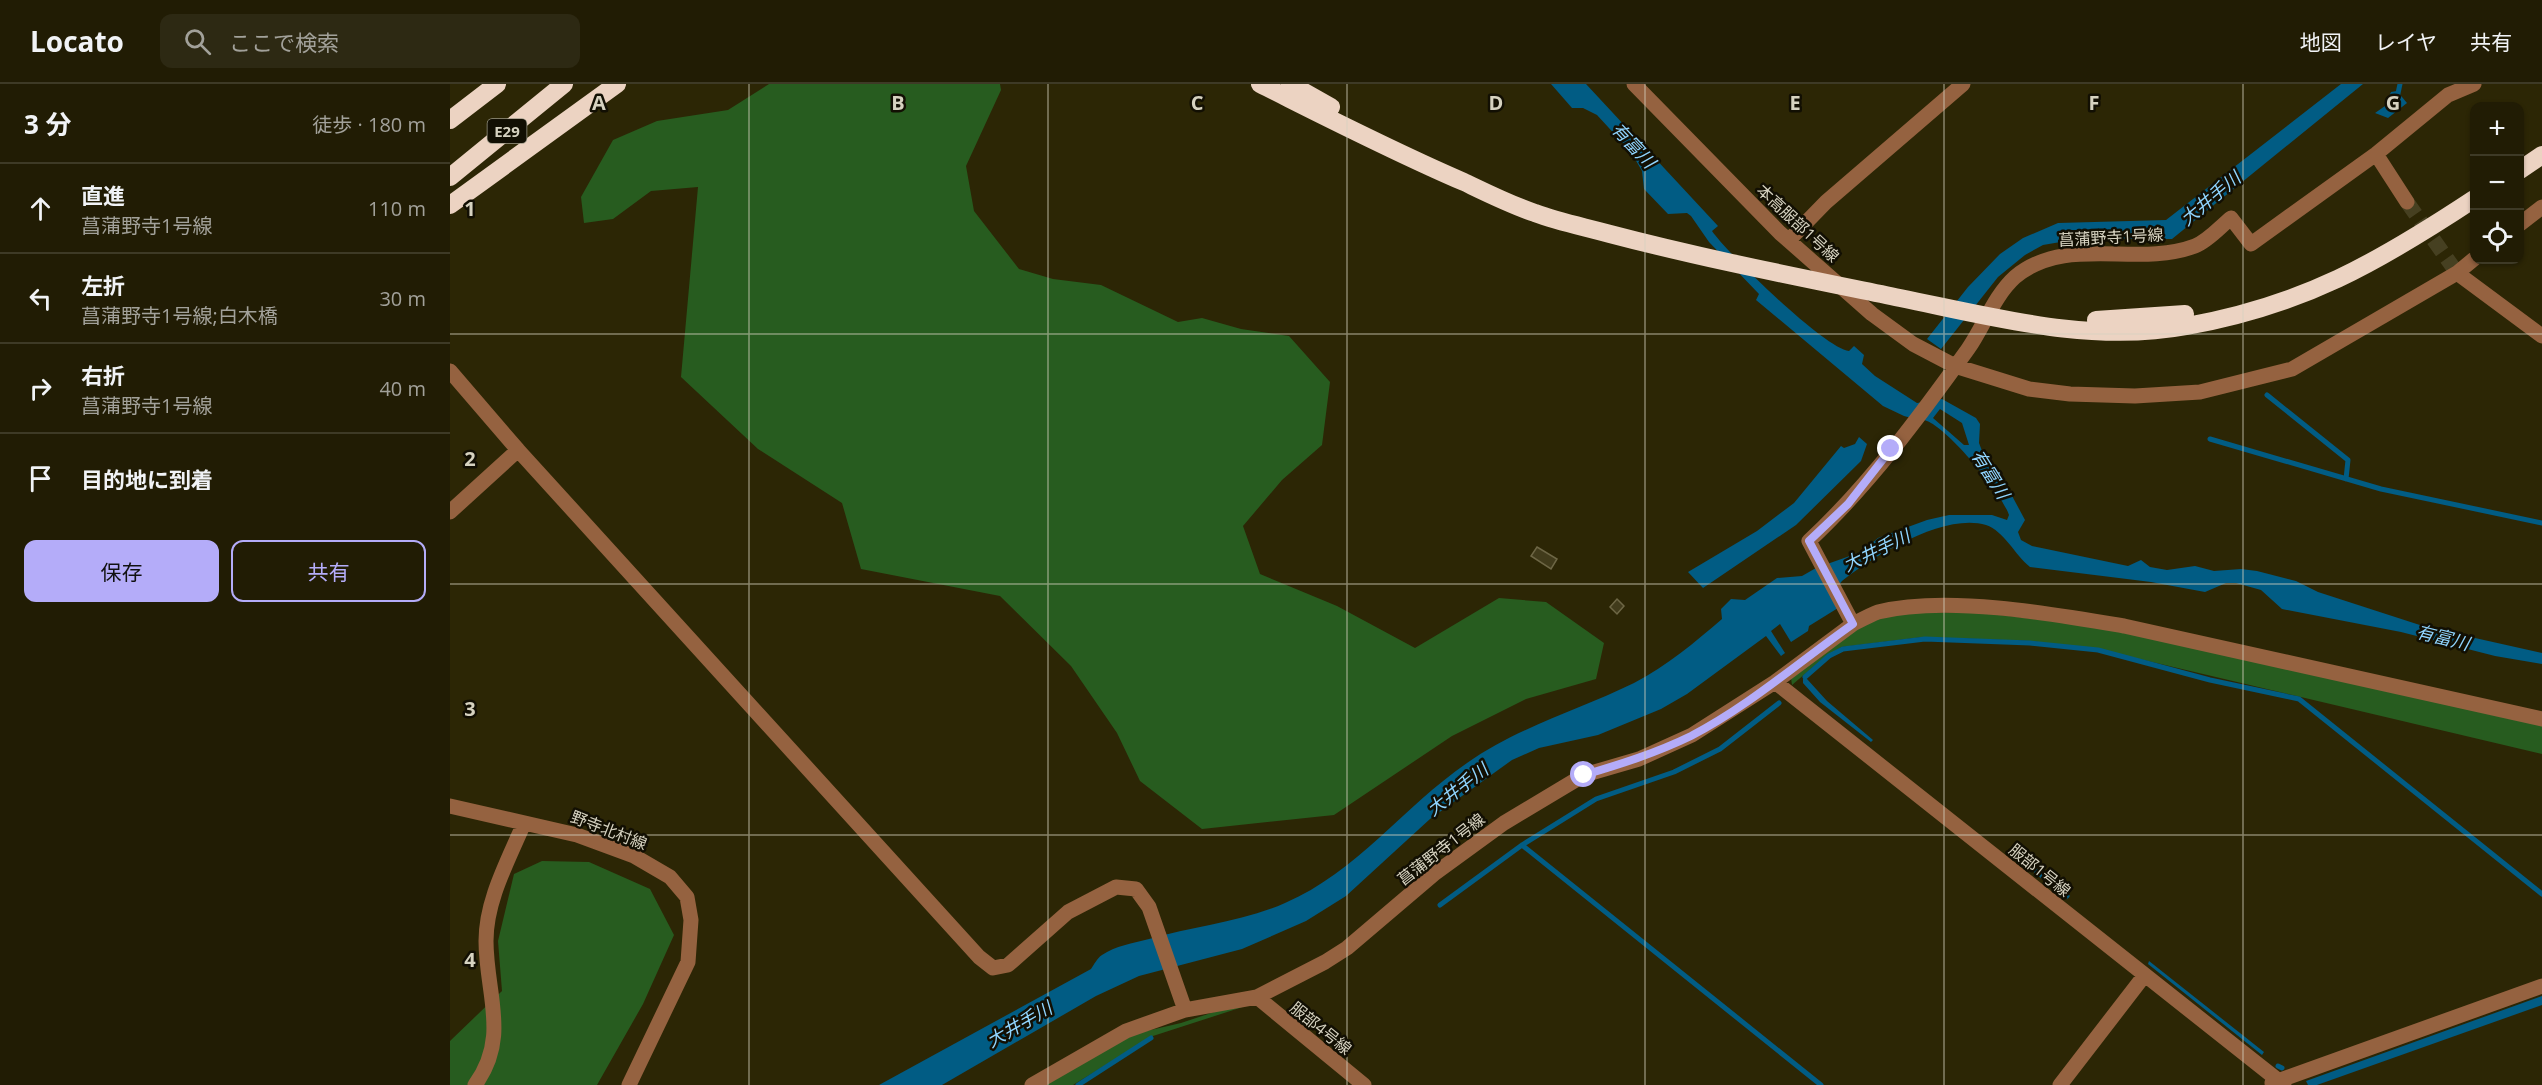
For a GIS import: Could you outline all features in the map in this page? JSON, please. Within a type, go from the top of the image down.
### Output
[{"type":"highway","name":"E29","points":[[450,120],[497,84]]},
{"type":"highway","name":"E29","points":[[450,177],[564,84]]},
{"type":"highway","points":[[450,205],[617,84]]},
{"type":"highway","points":[[1260,84],[1381,146],[1534,207],[2090,331],[2139,332],[2185,326],[2250,313],[2301,296],[2349,275],[2398,249],[2470,202]]},
{"type":"highway","points":[[1290,84],[1383,136],[1534,207]]},
{"type":"highway","points":[[2524,153],[2542,142]]},
{"type":"highway","points":[[2524,167],[2542,155]]},
{"type":"highway","points":[[2020,317],[2089,321],[2181,315],[2247,301],[2343,266],[2392,239],[2470,189]]},
{"type":"street","name":"本高服部1号線","points":[[1634,84],[1789,240],[1880,320],[1951,371],[2029,389],[2070,394],[2135,396],[2200,392],[2292,369],[2457,273],[2470,263]]},
{"type":"street","points":[[1789,240],[1826,202],[1963,84]]},
{"type":"street","name":"菖蒲野寺1号線","points":[[1951,371],[2001,293],[2015,278],[2035,265],[2059,255],[2119,256],[2174,252],[2198,244],[2231,218],[2251,244],[2376,154],[2448,95],[2474,84]]},
{"type":"street","points":[[2376,154],[2407,202]]},
{"type":"street","points":[[2524,221],[2542,207]]},
{"type":"street","points":[[2457,273],[2542,336]]},
{"type":"street","points":[[450,371],[518,450],[980,957],[993,968],[1008,965],[1068,912],[1116,887],[1136,889],[1149,907],[1185,1011]]},
{"type":"street","points":[[1850,619],[1809,541],[1848,504],[1951,371]]},
{"type":"street","points":[[450,512],[518,450]]},
{"type":"street","name":"菖蒲野寺1号線","points":[[1032,1085],[1126,1031],[1185,1011],[1257,997],[1305,974],[1347,948],[1434,874],[1504,823],[1584,775],[1640,759],[1692,735],[1774,682],[1850,619],[1877,612],[1917,607],[1979,607],[2078,618],[2124,626],[2542,719]]},
{"type":"street","name":"服部1号線","points":[[1774,682],[2276,1084]]},
{"type":"street","name":"野寺北村線","points":[[450,806],[577,835],[634,856],[670,877],[687,897],[691,920],[688,962],[629,1085]]},
{"type":"street","points":[[475,1085],[493,1050],[495,1030],[486,940],[494,894],[524,823]]},
{"type":"street","points":[[2060,1085],[2144,976]]},
{"type":"street","points":[[2276,1084],[2542,986]]},
{"type":"street","name":"服部4号線","points":[[1257,997],[1364,1085]]},
{"type":"green space","points":[[769,84],[1000,84],[1001,90],[966,166],[974,211],[1019,269],[1053,279],[1101,285],[1178,322],[1202,318],[1241,329],[1289,336],[1330,382],[1322,445],[1282,480],[1243,526],[1260,574],[1337,606],[1415,648],[1499,598],[1546,602],[1604,643],[1596,679],[1526,699],[1452,736],[1334,815],[1202,829],[1140,781],[1117,733],[1071,666],[1000,596],[861,569],[842,503],[758,449],[681,377],[698,187],[651,191],[613,219],[584,223],[581,197],[613,140],[657,121],[728,110]]},
{"type":"green space","points":[[1913,612],[1984,613],[2110,628],[2542,722],[2542,754],[2097,649],[2030,641],[1923,637],[1842,647],[1827,655],[1792,685],[1791,678],[1867,621]]},
{"type":"green space","points":[[542,861],[589,862],[650,889],[674,935],[643,1004],[597,1085],[450,1085],[450,1041],[502,991],[498,941],[514,874]]},
{"type":"green space","points":[[1255,1003],[1153,1036],[1073,1085],[1041,1085],[1129,1035],[1181,1023],[1229,1007]]},
{"type":"water","points":[[1551,84],[1586,84],[1718,226],[1712,231],[1721,243],[1778,299],[1820,335],[1849,351],[1854,346],[1864,355],[1862,364],[1875,376],[1917,403],[1942,399],[1976,418],[1980,424],[1979,443],[1984,456],[2003,479],[2025,520],[2018,532],[2021,540],[2032,546],[2128,566],[2141,560],[2150,567],[2167,570],[2195,566],[2214,571],[2241,569],[2257,571],[2296,581],[2318,592],[2426,627],[2542,653],[2542,664],[2495,656],[2401,632],[2282,609],[2261,590],[2236,583],[2226,583],[2205,592],[2151,582],[2030,567],[1998,532],[1986,525],[1969,523],[1931,530],[1890,549],[1842,581],[1838,586],[1838,608],[1809,626],[1808,631],[1791,642],[1780,624],[1771,631],[1785,653],[1781,656],[1766,636],[1687,694],[1661,709],[1598,735],[1539,748],[1512,760],[1430,819],[1346,896],[1306,921],[1242,949],[1139,976],[1096,996],[942,1085],[879,1085],[1091,969],[1100,956],[1113,949],[1166,934],[1252,915],[1285,903],[1311,890],[1357,857],[1444,780],[1487,750],[1528,729],[1634,683],[1669,661],[1722,619],[1721,609],[1731,599],[1745,600],[1777,578],[1802,576],[1816,568],[1861,552],[1878,538],[1927,520],[1949,515],[1992,515],[2007,520],[2009,515],[1996,492],[1948,436],[1927,421],[1904,416],[1883,406],[1756,300],[1759,294],[1709,242],[1691,216],[1687,213],[1668,214],[1644,189],[1642,171],[1631,152],[1597,115],[1583,108],[1572,108]],"holes":[[[1940,409],[1962,423],[1969,445],[1964,445],[1933,418]]]},
{"type":"water","name":"大井手川","points":[[2341,84],[2363,84],[2172,239],[2078,239],[2043,245],[2025,255],[1998,277],[1941,349],[1927,339],[1968,287],[2000,254],[2023,238],[2058,223],[2166,220]]},
{"type":"water","points":[[2397,91],[2407,103],[2388,118],[2375,113],[2385,106],[2391,92]]},
{"type":"water","points":[[1859,437],[1867,444],[1861,461],[1796,525],[1703,588],[1688,572],[1757,531],[1794,503],[1841,446],[1844,448],[1855,444]]},
{"type":"water","points":[[1803,679],[1807,679],[1827,701],[1873,740],[1871,742],[1820,702],[1803,683]]},
{"type":"water","points":[[2149,961],[2264,1052],[2262,1055],[2148,964]]},
{"type":"water","points":[[2542,996],[2542,1005],[2317,1085],[2308,1085],[2306,1081]]},
{"type":"building","points":[[1537,547],[1557,559],[1551,569],[1531,556]]},
{"type":"building","points":[[1617,599],[1624,606],[1617,614],[1610,607]]},
{"type":"waterway","points":[[2397,98],[2400,84]]},
{"type":"waterway","points":[[2267,395],[2348,460],[2346,479]]},
{"type":"waterway","points":[[2210,439],[2381,489],[2542,523]]},
{"type":"waterway","points":[[1805,677],[1829,656],[1843,649],[1925,639],[2030,643],[2098,650],[2210,680],[2299,699],[2542,894]]},
{"type":"waterway","points":[[1440,905],[1522,845],[1596,799],[1674,772],[1720,749],[1779,703]]},
{"type":"waterway","points":[[1522,845],[1821,1085]]},
{"type":"waterway","points":[[2030,866],[2067,896]]},
{"type":"waterway","points":[[1078,1085],[1151,1038]]},
{"type":"waterway","points":[[2278,1066],[2282,1068]]},
{"type":"tunnel","points":[[2407,202],[2457,273]]},
{"type":"route","points":[[1584,775],[1640,759],[1692,735],[1774,682],[1795,664],[1853,624],[1809,541],[1848,504],[1891,449]]},
{"type":"water label","name":"有富川","points":[[1634,145]]},
{"type":"water label","name":"有富川","points":[[1991,474]]},
{"type":"water label","name":"有富川","points":[[2443,637]]}]
